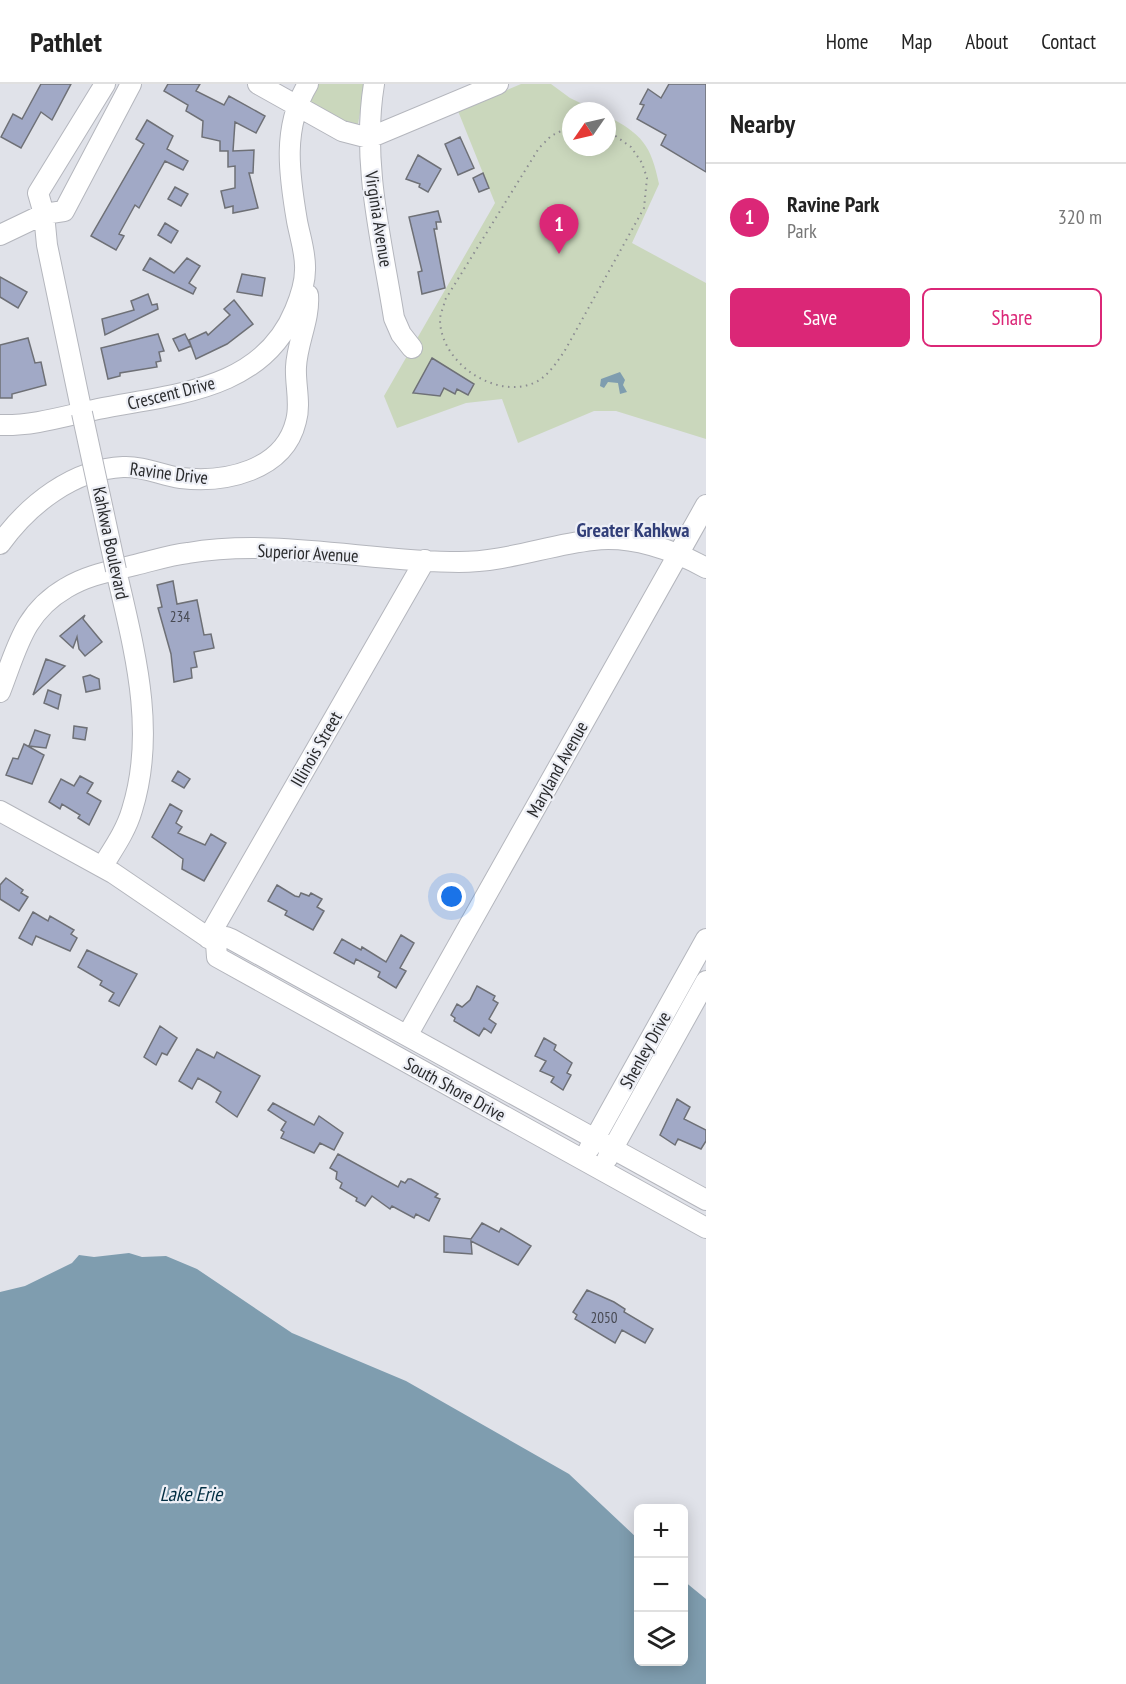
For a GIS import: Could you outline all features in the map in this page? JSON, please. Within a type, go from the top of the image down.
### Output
[{"type":"street","name":"Kahkwa Boulevard","points":[[102,867],[125,829],[132,810],[140,775],[143,714],[136,661],[48,253],[44,214],[38,194],[105,84]]},
{"type":"street","points":[[0,235],[44,214],[64,211],[131,84]]},
{"type":"street","points":[[258,84],[342,131],[369,138],[498,84]]},
{"type":"street","name":"Crescent Drive","points":[[0,425],[20,426],[198,389],[245,369],[261,358],[284,334],[297,304],[306,272],[289,158],[296,106],[308,84]]},
{"type":"street","name":"Virginia Avenue","points":[[374,84],[369,138],[371,171],[394,318],[400,334],[412,348]]},
{"type":"street","points":[[66,147],[91,161]]},
{"type":"street","name":"Ravine Drive","points":[[0,544],[51,491],[78,479],[122,467],[206,480],[238,476],[278,452],[286,444],[297,420],[296,366],[309,299],[306,272]]},
{"type":"street","name":"Maryland Avenue","points":[[408,1034],[706,505]]},
{"type":"street","name":"Superior Avenue","points":[[0,692],[18,638],[38,612],[67,587],[98,574],[188,552],[284,549],[460,562],[511,558],[594,539],[645,544],[678,554],[706,568]]},
{"type":"street","name":"Illinois Street","points":[[212,941],[425,560]]},
{"type":"street","name":"South Shore Drive","points":[[0,811],[140,889],[212,941],[217,957],[706,1228]]},
{"type":"street","name":"South Shore Drive","points":[[212,941],[226,937],[408,1034],[706,1200]]},
{"type":"street","name":"Shenley Drive","points":[[592,1165],[596,1138],[706,939]]},
{"type":"street","name":"Shenley Drive","points":[[592,1165],[613,1148],[706,981]]},
{"type":"path","points":[[562,130],[551,136],[539,148],[445,300],[440,318],[443,334],[460,362],[480,378],[497,387],[514,389],[537,381],[552,369],[564,352],[644,208],[647,178],[642,163],[631,147],[616,136]]},
{"type":"green space","points":[[317,84],[365,84],[358,124],[351,126],[310,103]]},
{"type":"green space","points":[[521,84],[551,84],[578,102],[562,102],[562,156],[616,156],[616,121],[637,135],[643,142],[652,159],[659,184],[632,243],[706,283],[706,439],[616,411],[594,411],[518,443],[502,399],[466,403],[397,428],[384,396],[495,203],[458,111]]},
{"type":"water","points":[[620,372],[625,380],[623,385],[627,392],[620,394],[618,383],[608,382],[604,388],[600,386],[601,379]]},
{"type":"water","name":"Lake Erie","points":[[129,1253],[142,1257],[166,1256],[197,1269],[292,1333],[406,1381],[569,1474],[634,1535],[634,1666],[688,1666],[688,1584],[706,1599],[706,1684],[0,1684],[0,1292],[25,1286],[72,1263],[79,1255],[94,1257]]},
{"type":"building","points":[[41,84],[71,84],[52,120],[41,112],[21,148],[1,137],[13,114],[22,119]]},
{"type":"building","points":[[168,84],[200,84],[196,91],[224,105],[229,96],[265,116],[256,133],[235,122],[233,151],[254,150],[253,173],[249,173],[258,208],[233,213],[233,206],[225,208],[221,191],[235,188],[235,166],[228,167],[228,151],[220,151],[220,141],[202,137],[203,121],[186,111],[188,105],[164,91]]},
{"type":"building","points":[[669,84],[706,84],[706,172],[661,145],[666,135],[637,119],[644,105],[640,104],[648,89],[661,98]]},
{"type":"building","points":[[147,120],[173,136],[167,149],[188,161],[183,170],[165,161],[139,208],[135,205],[119,234],[124,236],[116,250],[91,236],[144,144],[136,139]]},
{"type":"building","points":[[460,137],[474,168],[458,175],[445,144]]},
{"type":"building","points":[[418,155],[441,169],[428,192],[419,187],[420,184],[406,179]]},
{"type":"building","points":[[483,173],[489,188],[479,192],[473,178]]},
{"type":"building","points":[[175,187],[188,194],[181,206],[168,199]]},
{"type":"building","points":[[438,211],[441,222],[436,222],[437,229],[434,229],[445,288],[422,294],[418,272],[422,271],[409,217]]},
{"type":"building","points":[[165,223],[178,231],[171,243],[158,235]]},
{"type":"building","points":[[150,258],[174,273],[187,258],[200,266],[189,283],[196,288],[193,294],[143,270]]},
{"type":"building","points":[[242,274],[265,278],[262,296],[237,292]]},
{"type":"building","points":[[0,277],[27,292],[18,308],[0,297]]},
{"type":"building","points":[[148,294],[152,305],[157,304],[158,309],[105,335],[102,319],[134,310],[131,301]]},
{"type":"building","points":[[234,300],[253,324],[227,344],[196,359],[189,340],[206,332],[208,335],[230,315],[224,309]]},
{"type":"building","points":[[158,334],[164,351],[159,352],[161,361],[156,362],[157,367],[120,373],[120,376],[108,379],[101,348]]},
{"type":"building","points":[[185,334],[191,346],[179,351],[173,339]]},
{"type":"building","points":[[28,338],[35,363],[41,362],[46,385],[12,394],[12,398],[0,398],[0,345]]},
{"type":"building","points":[[432,358],[474,384],[468,395],[457,389],[455,394],[444,388],[440,396],[413,393]]},
{"type":"building","points":[[173,581],[177,604],[197,600],[204,635],[211,634],[214,648],[194,652],[197,667],[191,668],[192,678],[174,682],[171,654],[158,608],[162,607],[157,585]]},
{"type":"building","points":[[85,615],[83,619],[102,642],[85,656],[79,649],[77,637],[73,648],[60,636]]},
{"type":"building","points":[[46,659],[65,666],[33,695]]},
{"type":"building","points":[[90,675],[99,679],[100,689],[86,692],[83,677]]},
{"type":"building","points":[[48,690],[61,695],[58,709],[44,703]]},
{"type":"building","points":[[74,726],[87,728],[85,740],[73,738]]},
{"type":"building","points":[[35,730],[50,735],[46,748],[29,746]]},
{"type":"building","points":[[24,744],[44,755],[32,784],[6,775],[13,758],[18,759]]},
{"type":"building","points":[[178,771],[190,779],[184,788],[172,781]]},
{"type":"building","points":[[80,776],[93,783],[87,793],[101,801],[89,825],[78,818],[80,815],[62,804],[60,809],[49,802],[61,779],[74,786]]},
{"type":"building","points":[[170,804],[182,811],[176,823],[182,827],[178,833],[205,845],[211,834],[226,843],[204,881],[182,869],[183,859],[152,837]]},
{"type":"building","points":[[6,878],[23,890],[21,893],[28,897],[19,911],[0,899],[0,885]]},
{"type":"building","points":[[277,885],[295,896],[299,897],[301,893],[309,896],[311,893],[322,899],[317,907],[324,911],[313,930],[285,915],[287,911],[268,901]]},
{"type":"building","points":[[33,912],[48,921],[50,916],[74,930],[71,934],[77,938],[70,951],[36,936],[32,945],[19,938]]},
{"type":"building","points":[[401,935],[414,943],[400,968],[406,971],[396,988],[378,977],[380,972],[356,959],[354,964],[334,953],[342,939],[361,950],[362,947],[386,962]]},
{"type":"building","points":[[87,950],[137,974],[119,1006],[109,1001],[114,993],[100,985],[102,981],[78,967]]},
{"type":"building","points":[[477,986],[495,996],[493,1000],[498,1003],[489,1019],[496,1024],[491,1033],[484,1028],[479,1036],[454,1021],[455,1018],[451,1015],[457,1004],[462,1007],[470,1000]]},
{"type":"building","points":[[160,1026],[177,1038],[167,1055],[162,1053],[156,1065],[144,1057]]},
{"type":"building","points":[[544,1038],[556,1045],[554,1050],[572,1063],[567,1073],[571,1075],[563,1090],[551,1082],[554,1077],[540,1071],[546,1061],[535,1056]]},
{"type":"building","points":[[197,1049],[214,1058],[217,1052],[260,1076],[237,1117],[216,1102],[221,1092],[210,1085],[198,1078],[192,1089],[179,1081]]},
{"type":"building","points":[[677,1099],[690,1107],[684,1119],[706,1130],[706,1141],[701,1149],[678,1139],[675,1145],[660,1135]]},
{"type":"building","points":[[273,1103],[314,1125],[319,1116],[343,1133],[334,1150],[320,1143],[314,1153],[281,1138],[284,1132],[281,1130],[286,1122],[268,1110]]},
{"type":"building","points":[[338,1154],[398,1187],[401,1181],[405,1183],[411,1179],[438,1194],[435,1197],[440,1199],[429,1221],[416,1214],[414,1218],[392,1206],[390,1209],[372,1196],[365,1206],[356,1201],[357,1198],[340,1188],[342,1183],[336,1179],[337,1172],[330,1168]]},
{"type":"building","points":[[482,1223],[499,1232],[501,1228],[531,1246],[518,1265],[471,1241],[472,1254],[444,1252],[444,1236],[471,1239]]},
{"type":"building","points":[[587,1290],[614,1302],[625,1309],[624,1312],[653,1329],[645,1343],[622,1330],[615,1343],[575,1319],[577,1315],[573,1312]]},
{"type":"place","name":"Ravine Park","points":[[559,254]]},
{"type":"district","name":"Greater Kahkwa","points":[[633,530]]}]
